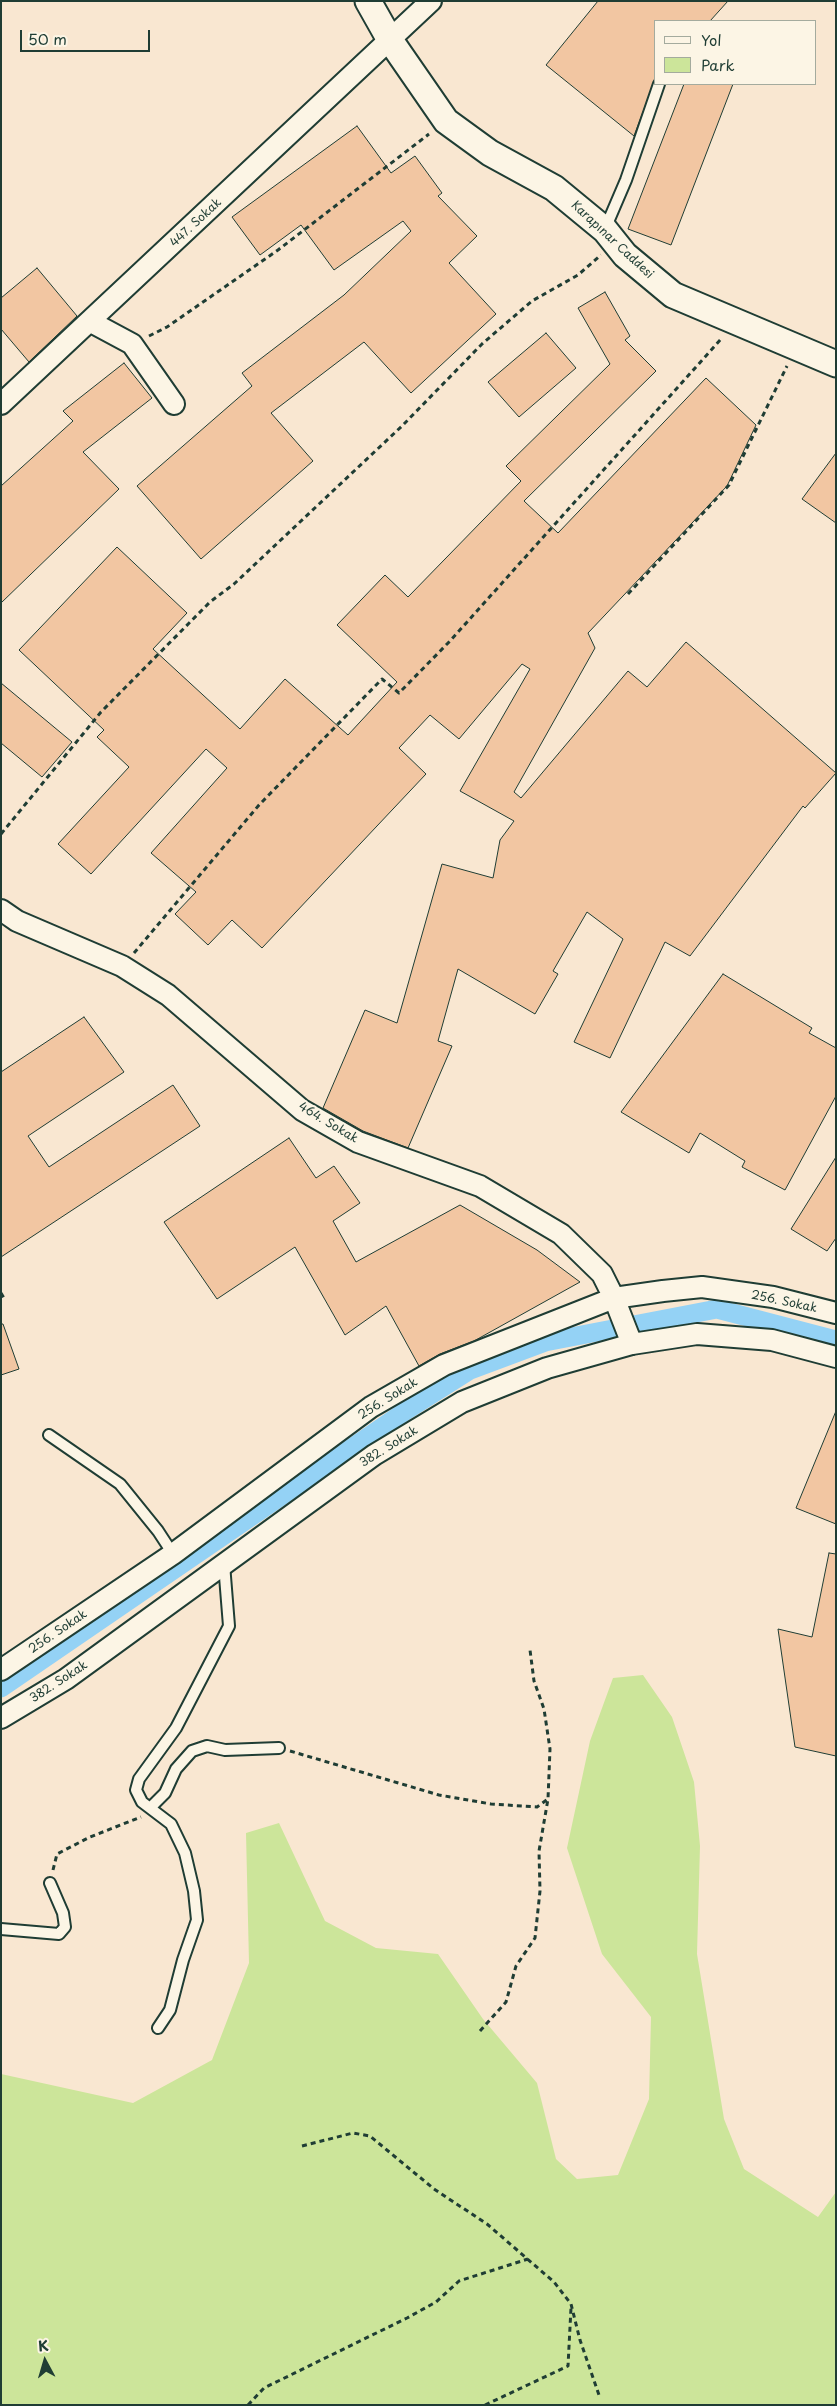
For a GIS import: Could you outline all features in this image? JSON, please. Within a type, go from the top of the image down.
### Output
[{"type":"street","name":"Karapınar Caddesi","points":[[368,1],[390,40],[446,121],[490,153],[554,188],[610,237],[625,255],[673,295],[836,364]]},
{"type":"street","name":"447. Sokak","points":[[1,404],[91,322],[431,1]]},
{"type":"street","points":[[91,322],[132,344],[174,404]]},
{"type":"street","name":"464. Sokak","points":[[1,910],[17,921],[122,966],[168,995],[302,1110],[358,1142],[480,1186],[561,1234],[602,1274],[632,1342]]},
{"type":"street","name":"256. Sokak","points":[[1,1670],[173,1554],[371,1407],[444,1365],[617,1305],[702,1288],[773,1297],[836,1313]]},
{"type":"street","name":"382. Sokak","points":[[1,1718],[66,1679],[374,1455],[462,1402],[547,1368],[632,1342],[697,1334],[772,1340],[836,1357]]},
{"type":"lane","points":[[610,237],[626,180],[658,85]]},
{"type":"lane","points":[[48,1435],[120,1484],[173,1554]]},
{"type":"lane","points":[[158,2028],[170,2010],[183,1960],[197,1920],[194,1891],[185,1853],[171,1824],[142,1802],[136,1790],[139,1779],[176,1728],[229,1626],[224,1564]]},
{"type":"lane","points":[[151,1807],[165,1793],[176,1769],[192,1751],[207,1746],[225,1750],[279,1748]]},
{"type":"lane","points":[[1,1929],[59,1934],[65,1927],[63,1913],[50,1883]]},
{"type":"path","points":[[132,344],[168,327],[278,250],[446,121]]},
{"type":"path","points":[[1,834],[101,712],[210,602],[234,584],[402,426],[482,344],[532,301],[578,275],[610,237]]},
{"type":"path","points":[[122,966],[259,805],[382,679],[399,693],[450,640],[736,322]]},
{"type":"path","points":[[628,594],[729,485],[796,347]]},
{"type":"path","points":[[1,1293],[5,1300]]},
{"type":"path","points":[[480,2031],[506,2002],[516,1966],[535,1938],[540,1891],[538,1851],[548,1800],[550,1749],[544,1709],[534,1680],[530,1650]]},
{"type":"path","points":[[279,1748],[439,1795],[491,1804],[537,1807],[548,1800]]},
{"type":"path","points":[[50,1883],[57,1854],[90,1837],[137,1820],[151,1807]]},
{"type":"path","points":[[302,2146],[353,2133],[370,2136],[434,2189],[488,2224],[554,2282],[571,2304],[580,2340],[600,2398]]},
{"type":"path","points":[[248,2405],[264,2388],[407,2318],[436,2302],[459,2281],[528,2259]]},
{"type":"path","points":[[485,2405],[568,2366],[571,2304]]},
{"type":"green space","points":[[643,1675],[672,1717],[694,1782],[700,1846],[697,1954],[724,2119],[744,2169],[818,2217],[836,2192],[836,2405],[1,2405],[1,2074],[133,2103],[212,2060],[249,1963],[246,1833],[279,1823],[325,1921],[376,1948],[438,1954],[483,2019],[537,2083],[556,2159],[577,2179],[618,2175],[649,2099],[651,2017],[602,1954],[567,1848],[590,1741],[613,1678]]},
{"type":"building","points":[[598,1],[728,1],[711,20],[654,20],[654,82],[634,136],[546,65]]},
{"type":"building","points":[[684,85],[733,85],[671,245],[628,229]]},
{"type":"building","points":[[357,126],[391,173],[415,156],[442,193],[438,196],[477,236],[449,263],[496,314],[411,393],[364,342],[271,413],[313,461],[201,559],[137,486],[252,386],[242,373],[344,295],[411,231],[403,221],[334,270],[301,225],[260,255],[232,217]]},
{"type":"building","points":[[37,268],[77,316],[29,362],[1,329],[1,298]]},
{"type":"building","points":[[605,292],[630,336],[625,340],[656,371],[524,501],[558,533],[706,378],[756,425],[727,486],[588,633],[595,648],[514,792],[521,798],[628,671],[647,687],[686,642],[836,773],[805,808],[803,806],[690,956],[665,942],[610,1058],[574,1042],[623,939],[587,912],[553,971],[558,974],[535,1014],[458,969],[438,1041],[452,1046],[408,1148],[363,1131],[323,1108],[365,1010],[397,1023],[442,864],[493,878],[500,840],[514,821],[460,791],[530,669],[522,664],[459,739],[430,715],[399,748],[426,774],[262,948],[232,920],[208,945],[175,914],[196,892],[151,853],[227,768],[206,749],[91,874],[58,844],[129,767],[97,737],[104,730],[19,650],[117,547],[187,613],[153,649],[240,729],[285,679],[348,735],[397,682],[337,625],[385,575],[408,597],[521,481],[506,466],[610,364],[578,308]]},
{"type":"building","points":[[546,333],[576,368],[519,417],[488,382]]},
{"type":"building","points":[[124,363],[152,398],[83,452],[119,489],[1,603],[1,486],[73,421],[63,411]]},
{"type":"building","points":[[836,453],[836,523],[802,499]]},
{"type":"building","points":[[1,683],[72,742],[42,777],[1,743]]},
{"type":"building","points":[[723,974],[812,1028],[809,1033],[836,1048],[836,1096],[785,1190],[742,1167],[745,1161],[700,1133],[689,1153],[621,1112]]},
{"type":"building","points":[[84,1017],[124,1072],[28,1136],[49,1167],[173,1085],[200,1126],[1,1257],[1,1072]]},
{"type":"building","points":[[289,1138],[316,1178],[334,1166],[360,1203],[333,1221],[356,1262],[460,1205],[537,1250],[580,1282],[474,1341],[440,1354],[419,1366],[386,1306],[345,1335],[295,1247],[217,1299],[164,1222]]},
{"type":"building","points":[[836,1157],[836,1238],[827,1251],[791,1229]]},
{"type":"building","points":[[1,1324],[3,1324],[19,1369],[1,1375]]},
{"type":"building","points":[[836,1411],[836,1524],[796,1508]]},
{"type":"building","points":[[829,1553],[836,1554],[836,1756],[795,1747],[778,1629],[812,1637]]},
{"type":"waterway","points":[[1,1688],[407,1410],[470,1370],[545,1342],[717,1309],[836,1340]]}]
